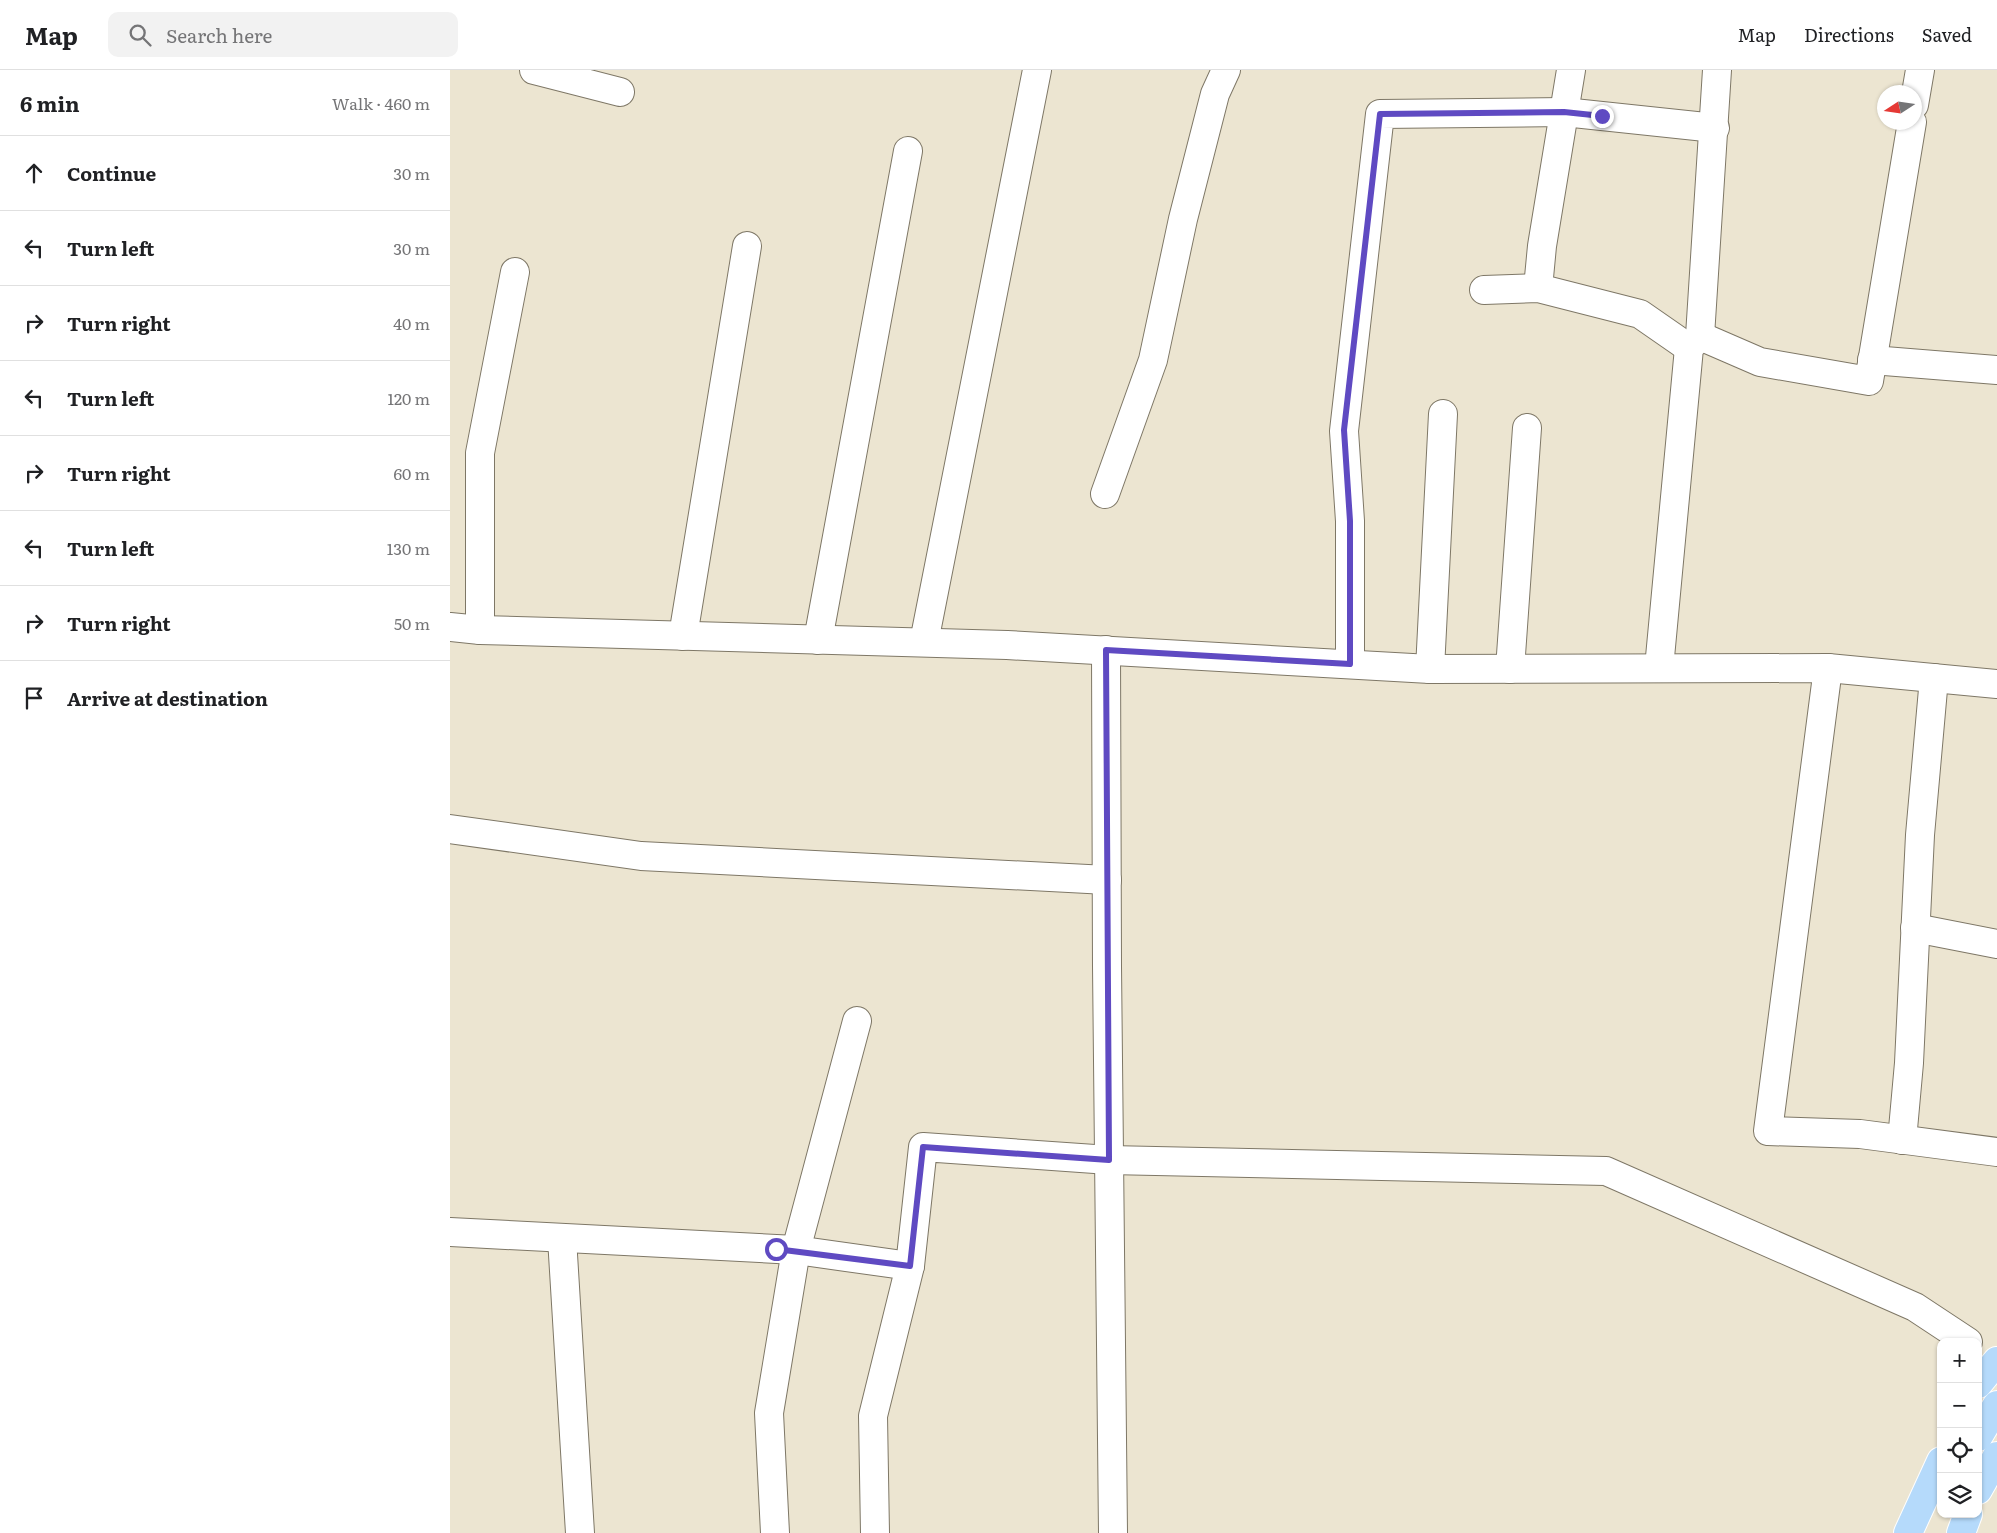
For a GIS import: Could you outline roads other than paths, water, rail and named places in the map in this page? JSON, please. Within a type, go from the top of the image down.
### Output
[{"type":"main road","points":[[1979,1383],[1997,1361]]},
{"type":"main road","points":[[1982,1430],[1997,1405]]},
{"type":"main road","points":[[1982,1484],[1997,1456]]},
{"type":"main road","points":[[1908,1533],[1937,1470]]},
{"type":"main road","points":[[1982,1487],[1997,1470]]},
{"type":"main road","points":[[1928,1533],[1937,1514]]},
{"type":"main road","points":[[1960,1533],[1966,1518]]},
{"type":"street","points":[[534,70],[620,92]]},
{"type":"street","points":[[924,642],[1037,70]]},
{"type":"street","points":[[1105,494],[1154,360],[1183,219],[1215,94],[1226,70]]},
{"type":"street","points":[[1538,288],[1542,246],[1571,70]]},
{"type":"street","points":[[1659,668],[1695,342],[1715,128],[1717,70]]},
{"type":"street","points":[[1917,85],[1920,70]]},
{"type":"street","points":[[1350,664],[1350,521],[1344,430],[1380,114],[1564,112],[1715,128]]},
{"type":"street","points":[[1484,290],[1538,288],[1640,314],[1695,342],[1760,362],[1869,381],[1911,130]]},
{"type":"street","points":[[818,640],[908,152]]},
{"type":"street","points":[[682,636],[747,246]]},
{"type":"street","points":[[480,630],[480,453],[514,272]]},
{"type":"street","points":[[1872,360],[1997,370]]},
{"type":"street","points":[[1430,669],[1442,414]]},
{"type":"street","points":[[1510,669],[1527,428]]},
{"type":"street","points":[[450,627],[480,630],[924,642],[1106,650],[1430,669],[1828,668],[1997,684]]},
{"type":"street","points":[[1106,650],[1113,1533]]},
{"type":"street","points":[[1828,668],[1768,1130],[1860,1134],[1997,1152]]},
{"type":"street","points":[[1902,1140],[1909,1063],[1920,835],[1934,678]]},
{"type":"street","points":[[450,829],[641,856],[1107,880]]},
{"type":"street","points":[[1915,928],[1997,944]]},
{"type":"street","points":[[775,1533],[769,1414],[796,1250],[857,1021]]},
{"type":"street","points":[[875,1533],[873,1416],[910,1266],[923,1147],[1109,1160],[1606,1171],[1915,1307],[1962,1338]]},
{"type":"street","points":[[450,1232],[796,1250],[910,1266]]},
{"type":"street","points":[[562,1238],[580,1533]]},
{"type":"street","points":[[1982,1351],[1997,1361]]}]
